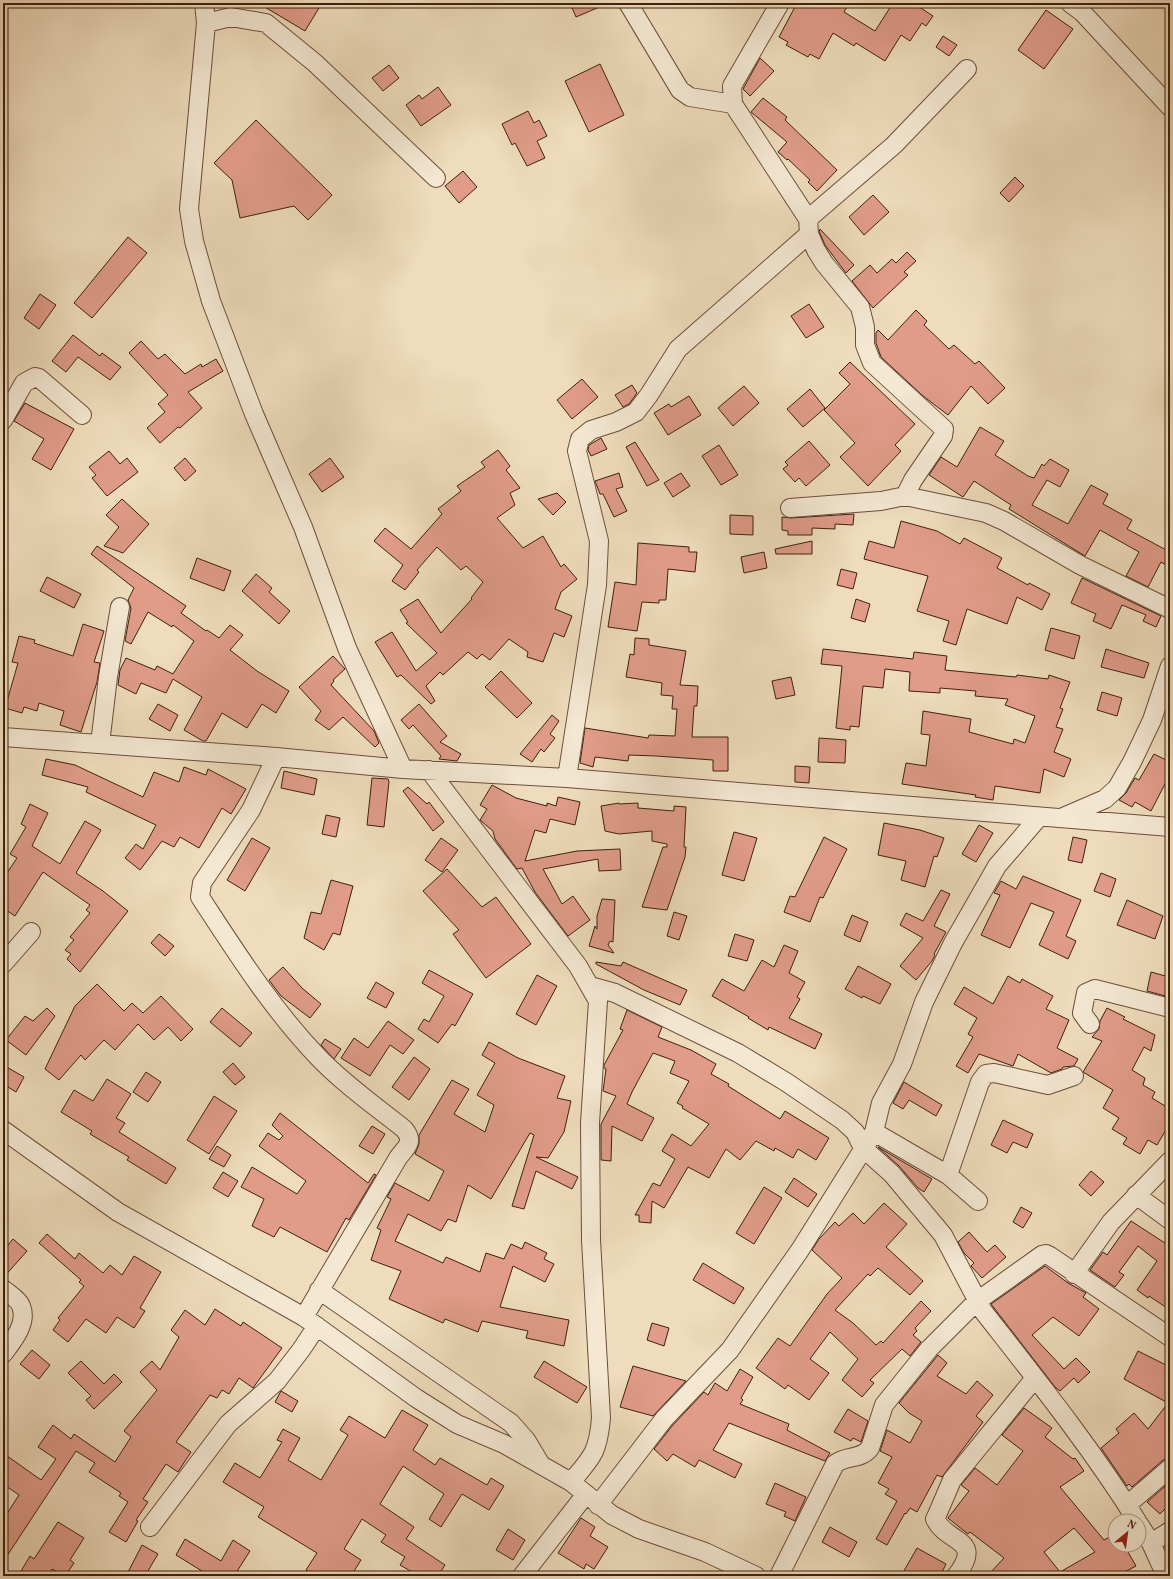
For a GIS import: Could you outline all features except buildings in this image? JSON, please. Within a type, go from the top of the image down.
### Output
[{"type":"street","points":[[204,3],[206,23],[189,209],[194,241],[211,301],[254,414],[303,527],[347,648],[403,769]]},
{"type":"street","points":[[628,3],[680,90],[690,97],[733,104]]},
{"type":"street","points":[[780,3],[732,86],[733,104],[808,227],[824,263],[860,307],[865,327],[865,345],[872,363],[944,428],[943,436],[913,480],[905,496]]},
{"type":"street","points":[[1070,3],[1082,12],[1170,107]]},
{"type":"street","points":[[206,23],[231,17],[266,23],[315,63],[436,178]]},
{"type":"street","points":[[567,778],[597,585],[598,570],[599,541],[577,451],[580,438],[591,430],[616,422],[636,412],[650,395],[678,349],[894,145],[967,69]]},
{"type":"street","points":[[3,420],[24,383],[35,377],[82,415]]},
{"type":"street","points":[[790,508],[881,501],[905,496],[986,513],[1004,520],[1080,565],[1170,609]]},
{"type":"street","points":[[100,744],[108,677],[120,607]]},
{"type":"street","points":[[1060,818],[1105,799],[1117,788],[1132,762],[1152,720],[1170,666]]},
{"type":"street","points":[[3,737],[276,757],[403,769],[567,778],[1039,817],[1170,826]]},
{"type":"street","points":[[150,1527],[228,1424],[277,1381],[301,1350],[319,1290],[398,1158],[410,1143],[410,1136],[404,1129],[348,1085],[302,1039],[250,974],[200,897],[202,883],[251,810],[276,757]]},
{"type":"street","points":[[429,770],[578,966],[598,1001],[590,1116],[591,1240],[600,1418],[599,1440],[593,1455],[571,1482]]},
{"type":"street","points":[[522,1576],[664,1419],[730,1350],[800,1250],[874,1132],[881,1103],[902,1064],[924,1002],[953,943],[997,866],[1039,817]]},
{"type":"street","points":[[3,964],[31,932]]},
{"type":"street","points":[[590,986],[615,993],[738,1053],[786,1082],[842,1120],[855,1132],[863,1148],[892,1174],[943,1235],[975,1296],[976,1302],[1067,1418],[1132,1513]]},
{"type":"street","points":[[1090,1024],[1082,1013],[1083,1001],[1086,993],[1095,988],[1170,1008]]},
{"type":"street","points":[[948,1175],[980,1082],[986,1074],[994,1073],[1048,1086],[1074,1076]]},
{"type":"street","points":[[3,1130],[118,1212],[310,1321],[416,1398],[457,1424],[504,1444],[571,1482],[612,1515],[639,1529],[705,1552],[756,1576]]},
{"type":"street","points":[[874,1132],[948,1175],[978,1201]]},
{"type":"street","points":[[1074,1274],[1111,1222],[1170,1161]]},
{"type":"street","points":[[1136,1196],[1170,1220]]},
{"type":"street","points":[[779,1576],[835,1464],[841,1460],[863,1455],[867,1452],[870,1448],[884,1405],[891,1394],[928,1349],[976,1302],[1046,1254],[1170,1337]]},
{"type":"street","points":[[3,1289],[21,1305],[23,1319],[13,1340],[3,1354]]},
{"type":"street","points":[[319,1290],[511,1423],[526,1440],[542,1466]]},
{"type":"street","points":[[956,1576],[964,1565],[968,1554],[965,1547],[938,1524],[935,1519],[952,1480],[1035,1378]]},
{"type":"street","points":[[1127,1505],[1170,1468]]},
{"type":"street","points":[[1151,1543],[1170,1531]]},
{"type":"street","points":[[1147,1537],[1166,1576]]}]
